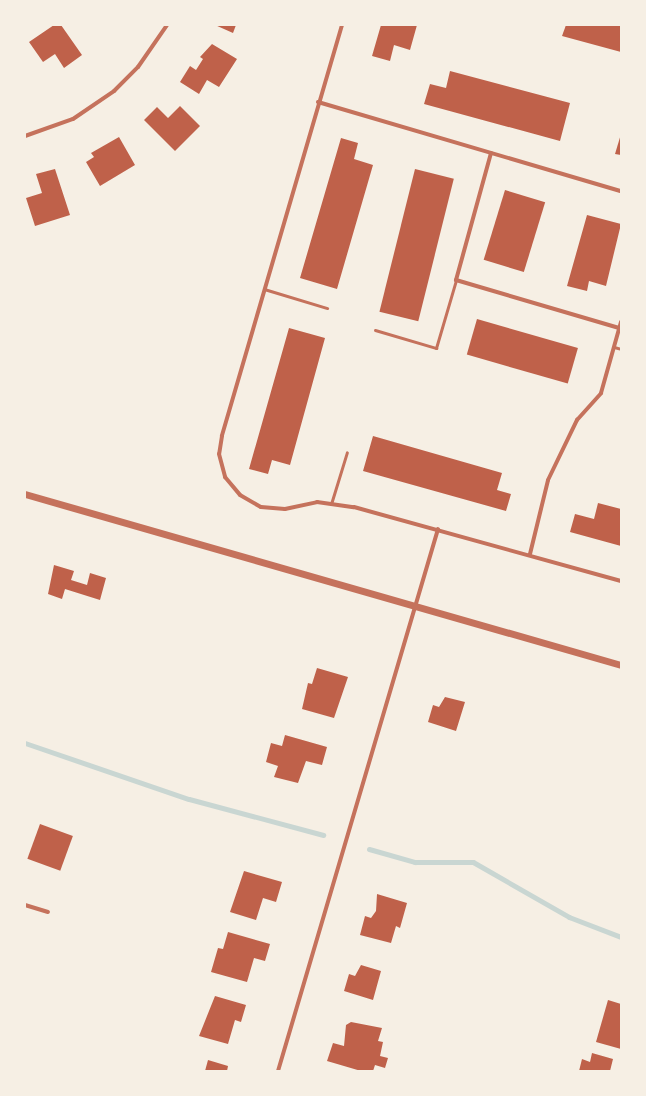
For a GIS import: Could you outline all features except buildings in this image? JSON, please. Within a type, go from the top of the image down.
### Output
[{"type":"street","points":[[25,136],[72,119],[114,91],[138,67],[167,25]]},
{"type":"street","points":[[342,25],[318,102],[222,436],[219,454],[225,477],[240,495],[261,507],[286,509],[317,502],[331,504],[438,529],[621,580]]},
{"type":"street","points":[[318,102],[621,192]]},
{"type":"street","points":[[491,153],[456,280],[619,328]]},
{"type":"street","points":[[530,554],[548,480],[560,451],[577,420],[601,393],[621,322]]},
{"type":"street","points":[[25,494],[621,665]]},
{"type":"street","points":[[278,1071],[438,529]]},
{"type":"street","points":[[25,905],[48,912]]},
{"type":"lane","points":[[375,330],[436,348],[456,280]]},
{"type":"lane","points":[[264,289],[327,308]]},
{"type":"lane","points":[[614,347],[621,349]]},
{"type":"lane","points":[[331,504],[347,452]]},
{"type":"waterway","points":[[25,743],[189,799],[323,835]]},
{"type":"waterway","points":[[369,849],[415,862],[473,862],[569,917],[621,937]]}]
